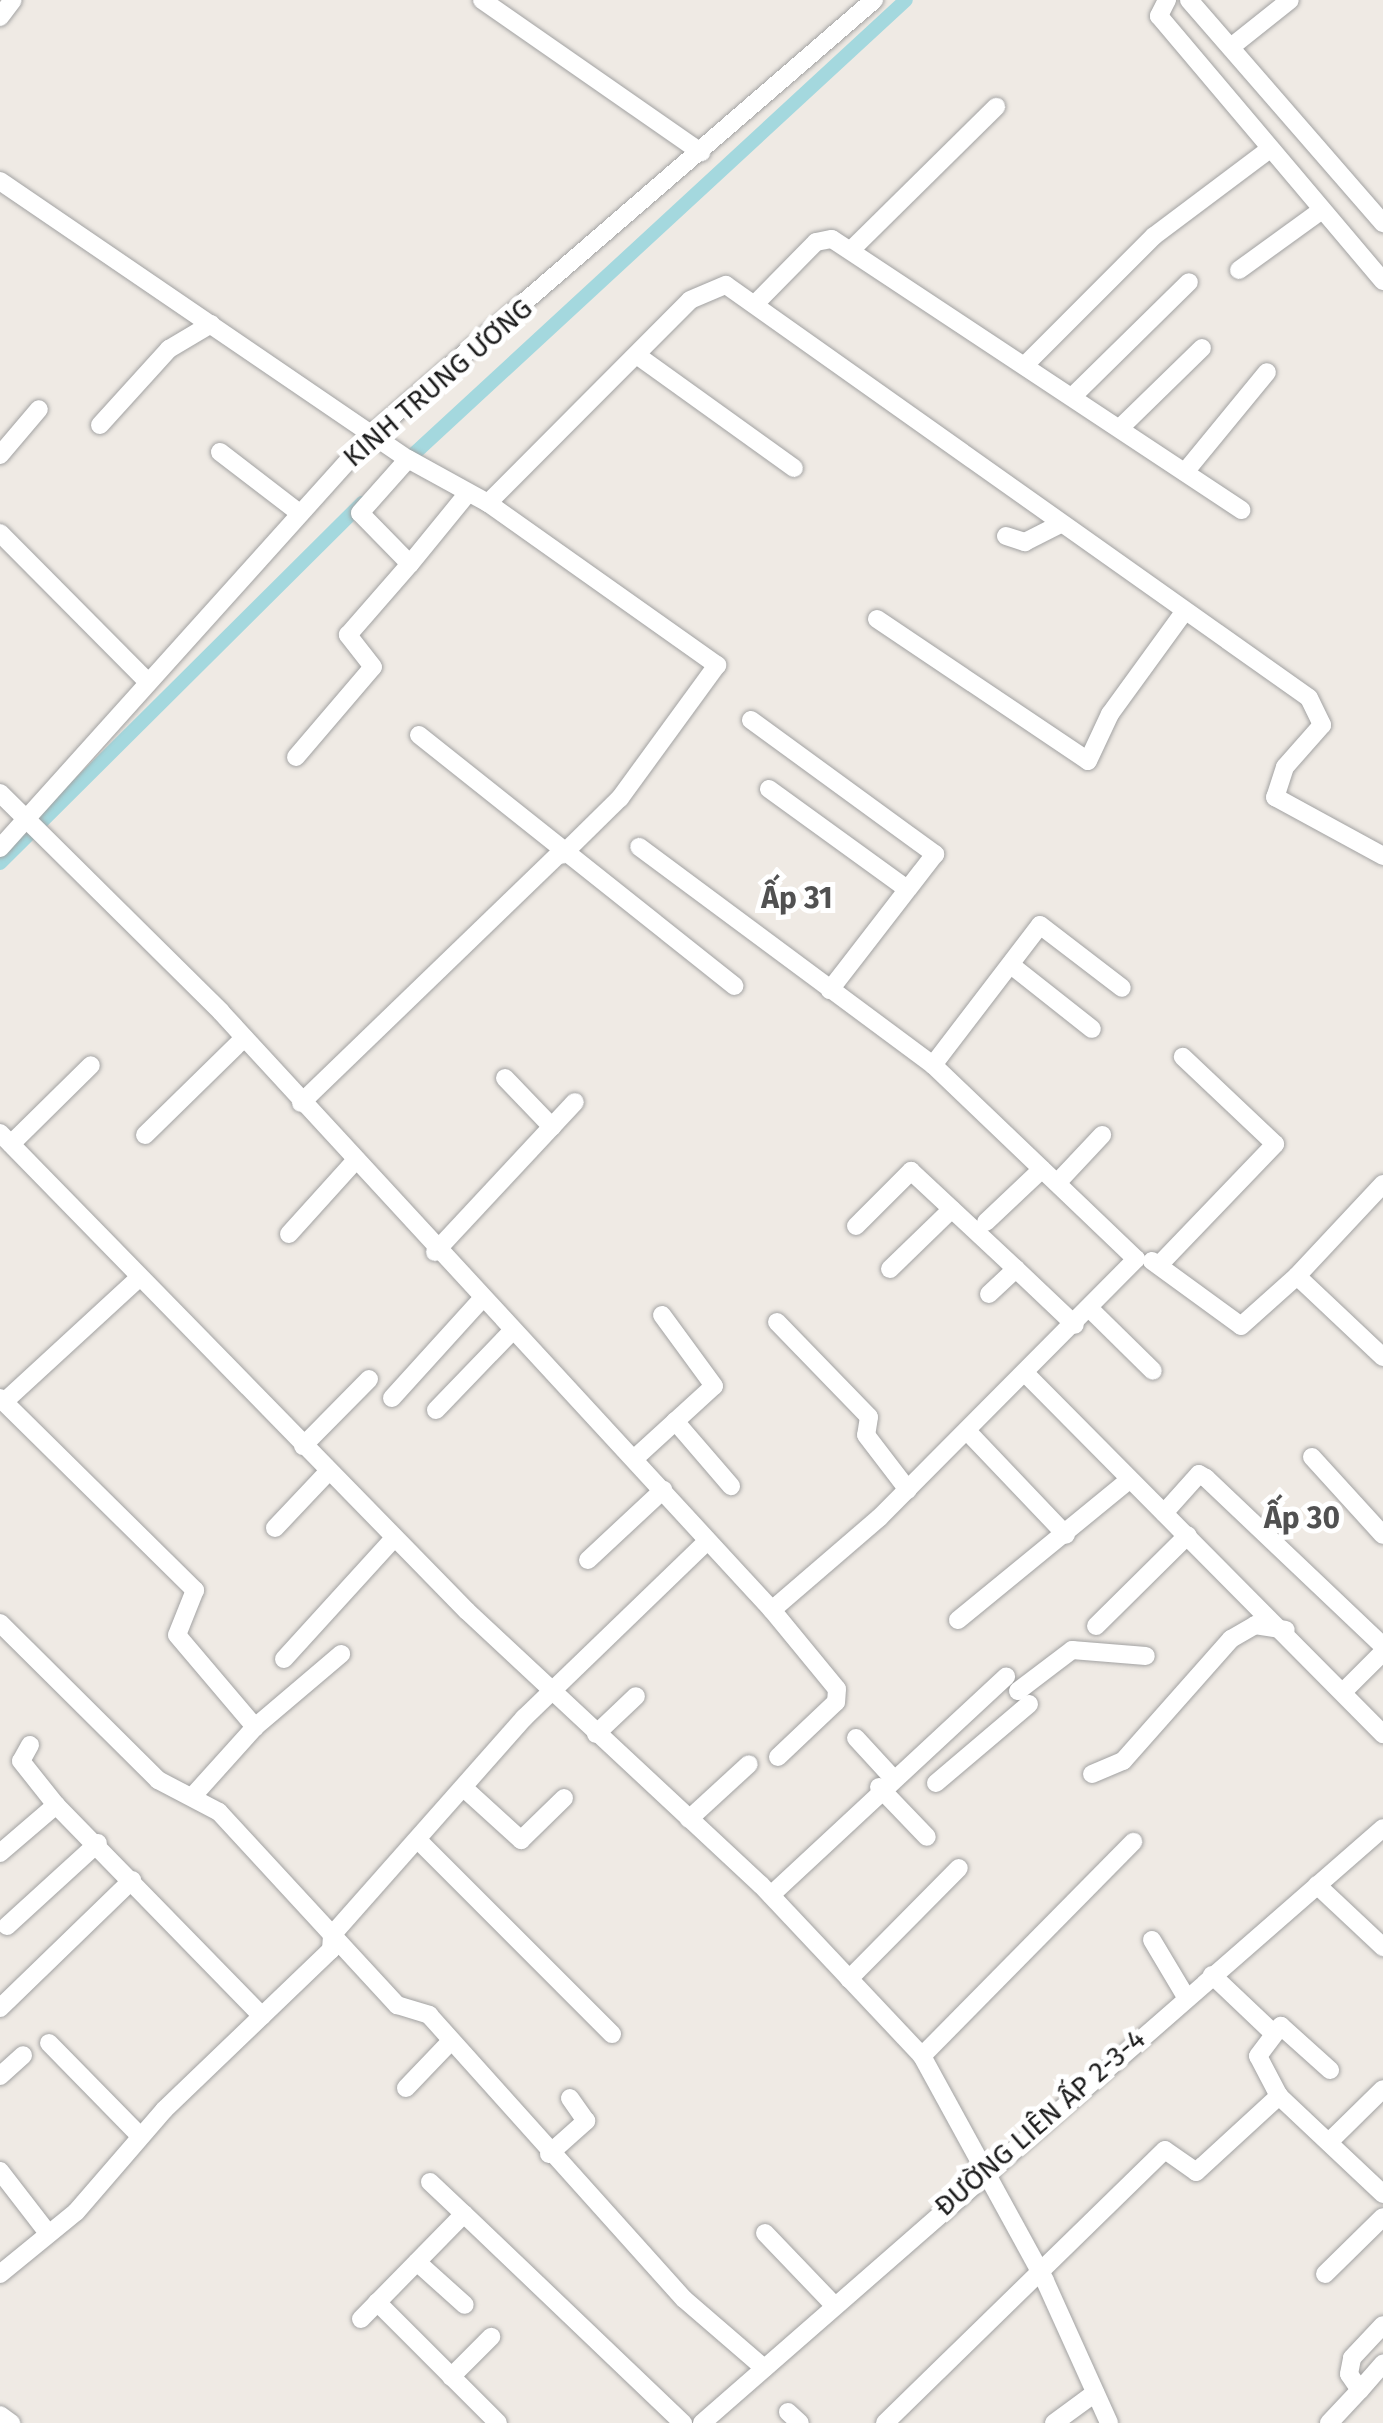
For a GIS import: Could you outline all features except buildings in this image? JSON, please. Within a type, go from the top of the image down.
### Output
[{"type":"street","points":[[0,18],[13,0]]},
{"type":"street","points":[[482,0],[702,152]]},
{"type":"street","name":"KINH TRUNG ƯƠNG","points":[[0,848],[34,826],[145,679],[297,511],[874,0]]},
{"type":"street","points":[[1167,0],[1160,16],[1383,281]]},
{"type":"street","points":[[1230,47],[1290,0]]},
{"type":"street","points":[[1196,2],[1230,47],[1383,223]]},
{"type":"street","points":[[851,250],[996,108]]},
{"type":"street","points":[[1027,363],[1154,236],[1270,148]]},
{"type":"street","points":[[0,181],[408,458],[488,504],[717,667],[620,798],[301,1103]]},
{"type":"street","points":[[1239,270],[1322,210]]},
{"type":"street","points":[[755,304],[816,242],[851,250],[1027,363],[1241,510]]},
{"type":"street","points":[[1074,395],[1190,282]]},
{"type":"street","points":[[488,504],[715,283],[755,304],[1321,713],[1322,726],[1275,786],[1277,800],[1383,856]]},
{"type":"street","points":[[100,425],[169,348],[212,324]]},
{"type":"street","points":[[1121,427],[1202,348]]},
{"type":"street","points":[[638,356],[794,468]]},
{"type":"street","points":[[1186,472],[1267,372]]},
{"type":"street","points":[[0,455],[39,409]]},
{"type":"street","points":[[220,452],[297,511]]},
{"type":"street","points":[[408,458],[360,513],[410,564]]},
{"type":"street","points":[[296,756],[373,667],[348,635],[466,494]]},
{"type":"street","points":[[1006,536],[1026,542],[1060,524]]},
{"type":"street","points":[[0,533],[145,679]]},
{"type":"street","points":[[877,619],[1088,761],[1110,714],[1184,612]]},
{"type":"street","points":[[751,720],[925,842],[935,854],[830,990]]},
{"type":"street","points":[[419,734],[561,854],[734,986]]},
{"type":"street","points":[[769,789],[907,890]]},
{"type":"street","points":[[0,794],[244,1038],[435,1252],[663,1490],[772,1610],[836,1688],[836,1702],[778,1757]]},
{"type":"street","points":[[639,847],[933,1065],[1136,1260],[1162,1263],[1242,1326],[1297,1276],[1383,1184]]},
{"type":"street","points":[[933,1065],[1040,925],[1122,988]]},
{"type":"street","points":[[1011,965],[1092,1029]]},
{"type":"street","points":[[144,1135],[244,1038]]},
{"type":"street","points":[[1162,1263],[1275,1144],[1183,1057]]},
{"type":"street","points":[[91,1064],[5,1139],[328,1472],[551,1692],[771,1896],[922,2056],[988,2168],[1109,2423]]},
{"type":"street","points":[[505,1078],[552,1127]]},
{"type":"street","points":[[435,1252],[575,1102]]},
{"type":"street","points":[[1057,1183],[1102,1135]]},
{"type":"street","points":[[289,1234],[354,1162]]},
{"type":"street","points":[[986,1222],[1042,1170]]},
{"type":"street","points":[[856,1226],[911,1171],[1074,1325]]},
{"type":"street","points":[[890,1269],[952,1210]]},
{"type":"street","points":[[772,1610],[908,1490],[1027,1375],[1136,1260]]},
{"type":"street","points":[[989,1294],[1016,1269]]},
{"type":"street","points":[[1297,1276],[1383,1356]]},
{"type":"street","points":[[139,1278],[2,1400],[195,1590],[196,1606],[177,1635],[255,1727]]},
{"type":"street","points":[[392,1398],[481,1300]]},
{"type":"street","points":[[1090,1309],[1153,1372]]},
{"type":"street","points":[[634,1459],[714,1386],[662,1315]]},
{"type":"street","points":[[777,1322],[870,1417],[866,1435],[908,1490]]},
{"type":"street","points":[[436,1410],[511,1332]]},
{"type":"street","points":[[1027,1375],[1129,1480],[1286,1630],[1383,1734]]},
{"type":"street","points":[[303,1446],[369,1379]]},
{"type":"street","points":[[675,1421],[731,1486]]},
{"type":"street","points":[[968,1432],[1066,1535]]},
{"type":"street","points":[[1312,1458],[1383,1535]]},
{"type":"street","points":[[275,1528],[328,1472]]},
{"type":"street","points":[[1164,1512],[1199,1474],[1206,1478],[1383,1649],[1345,1690]]},
{"type":"street","points":[[958,1620],[1129,1480]]},
{"type":"street","points":[[588,1560],[663,1490]]},
{"type":"street","points":[[1096,1626],[1188,1535]]},
{"type":"street","points":[[284,1659],[394,1538]]},
{"type":"street","points":[[0,2274],[48,2233],[140,2136],[330,1950],[332,1934],[551,1692],[707,1541]]},
{"type":"street","points":[[1092,1774],[1123,1761],[1231,1639],[1255,1626],[1286,1630]]},
{"type":"street","points":[[4,1634],[158,1780],[219,1812],[397,2005],[430,2014],[549,2154],[684,2299],[764,2368]]},
{"type":"street","points":[[771,1896],[885,1781],[1072,1650],[1146,1656]]},
{"type":"street","points":[[192,1797],[255,1727],[341,1654]]},
{"type":"street","points":[[936,1784],[1017,1691]]},
{"type":"street","points":[[596,1734],[636,1696]]},
{"type":"street","points":[[856,1738],[927,1837]]},
{"type":"street","points":[[30,1744],[21,1761],[56,1805],[98,1843],[262,2016]]},
{"type":"street","points":[[689,1819],[750,1764]]},
{"type":"street","points":[[465,1788],[521,1840],[564,1798]]},
{"type":"street","points":[[0,1854],[56,1805]]},
{"type":"street","name":"ĐƯỜNG LIÊN ẤP 2-3-4","points":[[702,2423],[988,2168],[1383,1828]]},
{"type":"street","points":[[418,1840],[612,2034]]},
{"type":"street","points":[[922,2056],[1133,1842]]},
{"type":"street","points":[[8,1926],[98,1843]]},
{"type":"street","points":[[850,1979],[959,1868]]},
{"type":"street","points":[[0,2008],[132,1880]]},
{"type":"street","points":[[1317,1885],[1383,1947]]},
{"type":"street","points":[[1152,1940],[1186,1996]]},
{"type":"street","points":[[1212,1975],[1272,2032]]},
{"type":"street","points":[[1330,2070],[1288,2026],[1272,2032],[1258,2059],[1280,2096],[1383,2194]]},
{"type":"street","points":[[406,2088],[451,2041]]},
{"type":"street","points":[[49,2043],[140,2136]]},
{"type":"street","points":[[0,2076],[23,2056]]},
{"type":"street","points":[[1330,2141],[1383,2089]]},
{"type":"street","points":[[885,2423],[1166,2150],[1196,2172],[1280,2096]]},
{"type":"street","points":[[549,2154],[586,2121],[570,2098]]},
{"type":"street","points":[[0,2171],[48,2233]]},
{"type":"street","points":[[430,2182],[683,2423]]},
{"type":"street","points":[[360,2319],[464,2214]]},
{"type":"street","points":[[1326,2274],[1383,2217]]},
{"type":"street","points":[[766,2234],[834,2305]]},
{"type":"street","points":[[417,2262],[465,2305]]},
{"type":"street","points":[[377,2302],[498,2423]]},
{"type":"street","points":[[1360,2390],[1350,2364],[1383,2325]]},
{"type":"street","points":[[451,2378],[491,2337]]},
{"type":"street","points":[[1329,2423],[1383,2364]]},
{"type":"street","points":[[1054,2423],[1096,2393]]},
{"type":"street","points":[[0,2415],[11,2423]]},
{"type":"waterway","points":[[403,464],[906,0]]},
{"type":"waterway","points":[[0,863],[362,503]]},
{"type":"district","name":"Ấp 31","points":[[797,898]]},
{"type":"district","name":"Ấp 30","points":[[1302,1518]]}]
